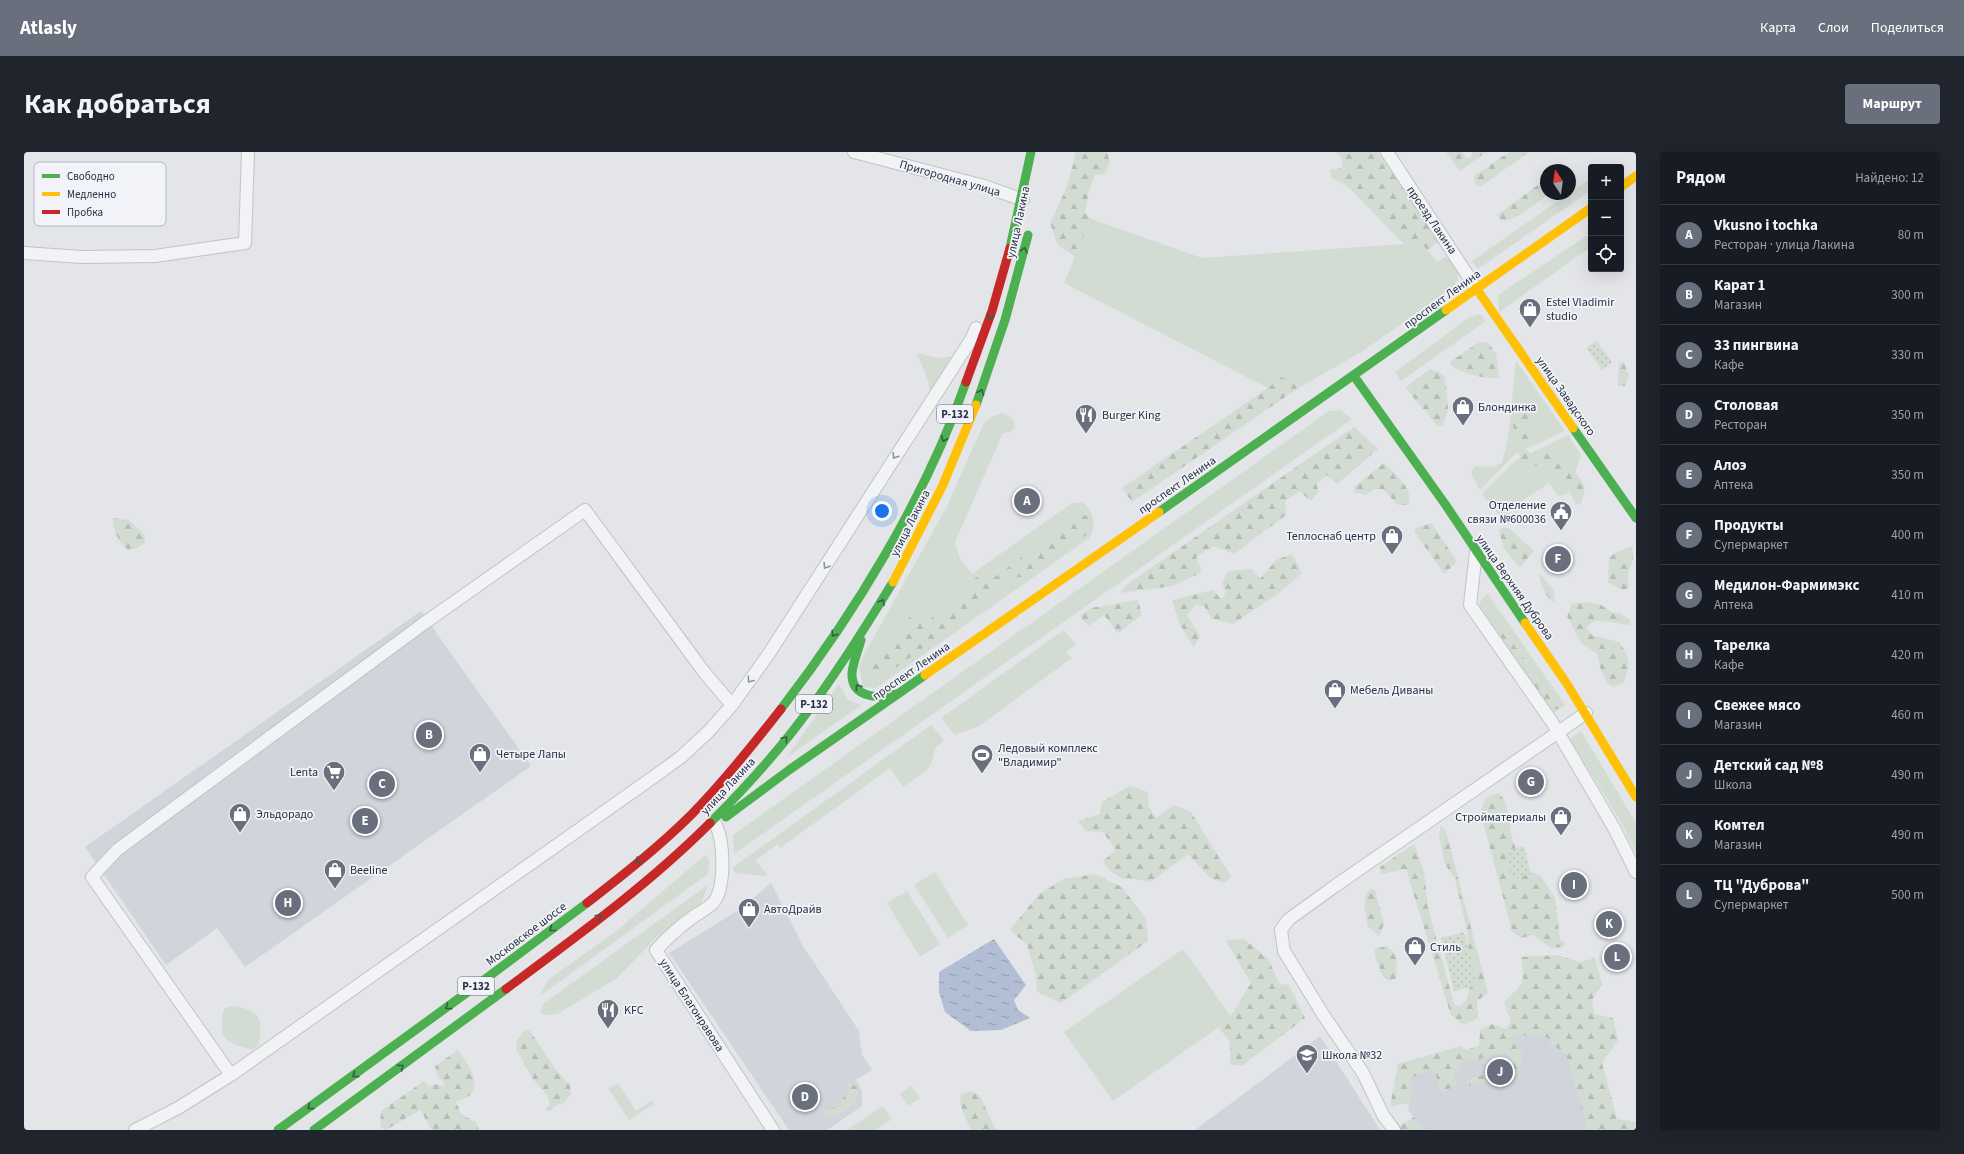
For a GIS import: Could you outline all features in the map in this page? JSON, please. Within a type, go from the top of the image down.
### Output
[{"type":"main road","name":"улица Лакина","points":[[668,837],[702,804],[791,696],[856,602],[886,553],[921,490],[954,417],[982,344],[1005,266],[1022,200],[1031,152]]},
{"type":"main road","points":[[1624,185],[1636,176]]},
{"type":"main road","name":"проспект Ленина","points":[[668,837],[713,819],[775,780],[1354,376],[1476,288],[1588,210]]},
{"type":"main road","name":"улица Лакина","points":[[314,1130],[513,985],[686,848],[730,802],[758,761],[811,708],[862,635],[899,572],[948,474],[987,377],[1018,276],[1030,224]]},
{"type":"main road","name":"улица Завадского","points":[[1476,288],[1636,518]]},
{"type":"main road","name":"улица Верхняя Дуброва","points":[[1354,376],[1445,504],[1586,713],[1636,797]]},
{"type":"main road","points":[[862,635],[853,669],[854,684],[858,690],[870,697],[877,698],[887,697],[905,690]]},
{"type":"main road","points":[[760,734],[758,761],[770,775],[789,770]]},
{"type":"main road","points":[[713,819],[760,734]]},
{"type":"main road","name":"проспект Ленина","points":[[730,802],[775,780]]},
{"type":"main road","name":"Московское шоссе","points":[[278,1130],[502,968],[668,837]]},
{"type":"street","points":[[24,253],[82,257],[155,256],[245,243],[248,152]]},
{"type":"street","name":"Пригородная улица","points":[[854,152],[984,186],[1022,200]]},
{"type":"street","name":"проезд Лакина","points":[[1387,152],[1476,288]]},
{"type":"street","points":[[135,1130],[178,1108],[231,1075],[656,776],[694,745],[732,706],[787,627],[972,338],[992,289],[1005,266]]},
{"type":"street","points":[[231,1075],[92,877],[117,850],[130,840],[423,624],[585,510],[702,669],[732,706]]},
{"type":"street","points":[[1476,552],[1470,606],[1558,732],[1614,828],[1636,872]]},
{"type":"street","points":[[1394,1130],[1383,1115],[1363,1073],[1324,1016],[1284,951],[1281,930],[1288,920],[1335,886],[1586,713]]},
{"type":"street","name":"улица Благонравова","points":[[713,819],[721,840],[722,869],[720,886],[714,902],[671,934],[656,950],[773,1130]]},
{"type":"shaded area","points":[[421,611],[531,766],[245,967],[217,928],[166,965],[85,847]]},
{"type":"shaded area","points":[[771,883],[803,946],[859,1031],[862,1055],[872,1070],[856,1080],[862,1092],[862,1106],[827,1130],[789,1130],[669,953],[742,908]]},
{"type":"shaded area","points":[[1573,1020],[1602,1130],[1423,1130],[1408,1110],[1415,1064]]},
{"type":"shaded area","name":"Школа №32","points":[[1320,1036],[1380,1130],[1195,1130],[1286,1062]]},
{"type":"green space","points":[[1076,152],[1107,152],[1110,162],[1105,174],[1095,175],[1089,190],[1085,213],[1091,219],[1075,257],[1058,245],[1050,223],[1067,187]]},
{"type":"green space","points":[[1336,152],[1378,152],[1439,242],[1427,250],[1419,240],[1404,244],[1347,186],[1331,177],[1330,170],[1343,168],[1341,157]]},
{"type":"green space","points":[[1446,152],[1462,152],[1467,158],[1471,157],[1472,152],[1486,152],[1460,171]]},
{"type":"green space","points":[[1509,152],[1529,152],[1480,187],[1475,184],[1474,176]]},
{"type":"green space","points":[[1588,180],[1588,192],[1478,269],[1472,261],[1559,200],[1576,200],[1576,188]]},
{"type":"green space","points":[[1540,183],[1540,200],[1531,207],[1517,216],[1504,221],[1499,219],[1497,215]]},
{"type":"green space","points":[[1091,219],[1202,258],[1404,244],[1419,240],[1437,262],[1445,257],[1450,259],[1456,266],[1458,275],[1452,288],[1363,351],[1297,389],[1293,380],[1280,377],[1268,388],[1064,283]]},
{"type":"green space","points":[[1588,235],[1588,249],[1499,312],[1498,295]]},
{"type":"green space","points":[[1480,314],[1486,321],[1401,381],[1395,372],[1470,317]]},
{"type":"green space","points":[[1596,341],[1612,362],[1602,370],[1586,348]]},
{"type":"green space","points":[[1488,342],[1496,354],[1499,377],[1481,377],[1455,368],[1451,365],[1450,362],[1478,343]]},
{"type":"green space","points":[[917,353],[937,358],[951,357],[930,392],[928,381]]},
{"type":"green space","points":[[1516,361],[1565,431],[1515,454],[1480,490],[1471,474],[1474,466],[1492,467],[1502,463],[1508,438]]},
{"type":"green space","points":[[1619,362],[1624,363],[1629,376],[1625,386],[1618,386]]},
{"type":"green space","points":[[1430,369],[1440,373],[1445,378],[1448,408],[1443,426],[1438,427],[1406,387]]},
{"type":"green space","points":[[1280,377],[1293,380],[1297,389],[1132,502],[1122,488],[1268,388]]},
{"type":"green space","points":[[1513,396],[1531,401],[1531,419],[1528,421],[1534,431],[1526,441],[1525,448],[1532,455],[1554,450],[1561,461],[1573,468],[1585,487],[1582,502],[1576,505],[1562,476],[1548,464],[1529,466],[1520,460],[1512,420]]},
{"type":"green space","points":[[1341,410],[1352,419],[734,854],[733,835],[1329,411]]},
{"type":"green space","points":[[1003,413],[1012,418],[1015,428],[1010,432],[1003,433],[955,542],[960,559],[972,574],[1072,503],[1083,503],[1092,515],[1094,524],[1089,538],[876,688],[863,687],[859,666],[865,653],[946,508],[984,423],[993,416]]},
{"type":"green space","points":[[1354,427],[1378,449],[1337,484],[1327,475],[1316,484],[1319,491],[1311,501],[1299,491],[1285,501],[1286,515],[1234,554],[1213,546],[1196,557],[1202,572],[1173,586],[1120,593],[1126,585]]},
{"type":"green space","points":[[1568,435],[1581,455],[1568,494],[1558,496],[1549,483],[1510,509],[1509,514],[1502,519],[1482,494],[1515,461]]},
{"type":"green space","points":[[1384,463],[1398,476],[1406,487],[1409,493],[1408,505],[1398,505],[1383,489],[1375,489],[1366,495],[1354,492],[1354,487]]},
{"type":"green space","points":[[1081,514],[1089,517],[1088,534],[1023,577],[1011,578],[979,601],[966,617],[883,677],[875,676],[872,669],[873,660],[888,653],[909,617],[922,624],[972,593],[974,579],[986,570],[995,577]]},
{"type":"green space","points":[[113,518],[129,520],[144,534],[145,543],[137,548],[128,550],[117,536]]},
{"type":"green space","points":[[1432,523],[1457,562],[1444,574],[1414,531],[1416,528]]},
{"type":"green space","points":[[1504,527],[1510,529],[1534,551],[1521,566],[1518,566],[1504,549],[1499,530]]},
{"type":"green space","points":[[1632,546],[1633,560],[1628,578],[1629,588],[1623,590],[1608,583],[1609,558],[1615,553]]},
{"type":"green space","points":[[1292,554],[1302,573],[1279,593],[1233,624],[1212,619],[1204,606],[1196,605],[1187,615],[1200,636],[1194,647],[1180,625],[1172,600],[1213,590],[1221,599],[1226,592],[1222,583],[1228,571],[1252,569],[1260,579],[1276,560]]},
{"type":"green space","points":[[1540,574],[1554,590],[1555,604],[1544,590]]},
{"type":"green space","points":[[1488,594],[1565,705],[1559,709],[1482,599]]},
{"type":"green space","points":[[1482,599],[1559,709],[1554,713],[1479,605]]},
{"type":"green space","points":[[1138,600],[1142,615],[1118,633],[1104,615],[1088,626],[1080,616],[1091,608]]},
{"type":"green space","points":[[1587,602],[1601,605],[1614,613],[1620,613],[1630,620],[1630,625],[1596,620],[1586,628],[1592,635],[1619,642],[1626,653],[1628,665],[1624,682],[1613,687],[1608,684],[1601,670],[1597,654],[1581,642],[1567,616],[1572,604]]},
{"type":"green space","points":[[1064,630],[1076,645],[1066,652],[1072,658],[979,726],[955,735],[941,718]]},
{"type":"green space","points":[[839,684],[848,700],[861,705],[786,758]]},
{"type":"green space","points":[[931,725],[944,740],[935,749],[931,764],[925,772],[903,787],[890,768],[783,846],[780,848],[778,844],[756,860],[767,875],[765,876],[736,873],[732,868]]},
{"type":"green space","points":[[1581,731],[1636,823],[1636,853],[1620,820],[1570,739]]},
{"type":"green space","points":[[1130,786],[1148,792],[1148,805],[1156,818],[1174,805],[1191,812],[1231,877],[1225,883],[1210,878],[1188,854],[1151,882],[1129,878],[1123,879],[1109,870],[1103,861],[1116,850],[1103,832],[1085,831],[1078,821],[1100,814],[1102,802]]},
{"type":"green space","points":[[1499,793],[1506,804],[1511,835],[1524,862],[1526,870],[1541,876],[1555,898],[1560,940],[1565,943],[1562,947],[1551,948],[1533,935],[1521,938],[1512,931],[1481,814],[1484,802],[1491,796]]},
{"type":"green space","points":[[1441,826],[1446,831],[1488,993],[1477,1001],[1478,1018],[1464,1025],[1454,1018],[1450,1012],[1406,869],[1381,874],[1380,867],[1414,844],[1424,872],[1428,908],[1454,1004],[1459,1007],[1467,999],[1471,981],[1467,931],[1455,879],[1445,864],[1439,834]]},
{"type":"green space","points":[[1524,846],[1531,874],[1512,879],[1505,851]]},
{"type":"green space","points":[[705,855],[710,861],[708,873],[705,876],[540,996],[547,981],[620,928]]},
{"type":"green space","points":[[935,872],[968,925],[948,938],[914,885]]},
{"type":"green space","points":[[1095,874],[1122,887],[1146,919],[1148,941],[1061,1003],[1037,992],[1036,975],[1027,945],[1010,930],[1038,895],[1063,879]]},
{"type":"green space","points":[[708,885],[701,903],[657,937],[616,979],[557,1014],[544,1015],[540,1012],[543,1004]]},
{"type":"green space","points":[[1371,889],[1375,890],[1384,924],[1379,936],[1368,927],[1365,912],[1366,897]]},
{"type":"green space","points":[[907,891],[940,944],[920,957],[887,903]]},
{"type":"green space","points":[[1464,932],[1478,985],[1454,991],[1441,938]]},
{"type":"green space","points":[[1244,939],[1268,959],[1280,984],[1289,985],[1305,1018],[1243,1065],[1230,1065],[1230,1042],[1219,1028],[1234,1011],[1251,983],[1226,940]]},
{"type":"green space","points":[[1386,946],[1394,953],[1397,959],[1396,978],[1390,981],[1383,977],[1375,956],[1375,949]]},
{"type":"green space","points":[[1183,949],[1232,1018],[1113,1101],[1064,1032]]},
{"type":"green space","points":[[1557,955],[1580,962],[1595,958],[1602,984],[1592,1000],[1594,1014],[1613,1018],[1618,1040],[1602,1063],[1617,1119],[1636,1122],[1636,1130],[1581,1130],[1587,1127],[1566,1054],[1550,1043],[1547,1037],[1521,1035],[1508,1038],[1522,1052],[1520,1074],[1467,1086],[1467,1079],[1509,1068],[1507,1052],[1461,1063],[1454,1075],[1458,1085],[1441,1092],[1434,1069],[1413,1077],[1409,1103],[1390,1107],[1398,1064],[1461,1046],[1466,1050],[1479,1046],[1480,1030],[1492,1024],[1506,1029],[1511,1022],[1504,1002],[1522,982],[1523,973],[1521,957]]},
{"type":"green space","points":[[234,1006],[250,1011],[258,1017],[260,1022],[259,1045],[252,1050],[232,1043],[223,1033],[222,1015],[224,1010],[225,1008]]},
{"type":"green space","points":[[525,1030],[530,1031],[556,1070],[570,1085],[571,1094],[564,1103],[557,1105],[550,1111],[546,1110],[550,1105],[547,1095],[533,1079],[516,1049],[517,1040]]},
{"type":"green space","points":[[458,1050],[472,1072],[475,1084],[474,1090],[470,1095],[456,1102],[461,1114],[477,1123],[479,1130],[432,1130],[420,1110],[386,1130],[380,1126],[381,1111],[424,1081],[429,1086],[438,1084],[445,1087],[444,1082],[438,1077],[435,1066]]},
{"type":"green space","points":[[848,1082],[858,1088],[859,1097],[844,1111],[824,1118],[824,1111],[841,1106],[842,1099],[850,1092]]},
{"type":"green space","points":[[618,1083],[636,1111],[652,1101],[654,1104],[629,1120],[608,1088]]},
{"type":"green space","points":[[911,1086],[920,1098],[909,1106],[900,1094]]},
{"type":"green space","points":[[971,1091],[980,1096],[995,1128],[999,1130],[971,1130],[963,1112],[960,1099],[961,1094]]},
{"type":"green space","points":[[883,1106],[892,1119],[876,1130],[847,1130]]},
{"type":"green space","points":[[1414,1117],[1422,1129],[1435,1128],[1436,1130],[1391,1130]]},
{"type":"water","points":[[994,939],[1026,985],[1014,1000],[1018,1010],[1030,1018],[1001,1030],[971,1031],[945,1012],[939,992],[939,972]]},
{"type":"traffic: fast","points":[[1010,248],[1031,152]]},
{"type":"traffic: fast","points":[[976,405],[1005,320],[1028,235]]},
{"type":"traffic: fast","points":[[1159,512],[1446,310]]},
{"type":"traffic: fast","points":[[1354,376],[1445,504],[1525,623]]},
{"type":"traffic: fast","points":[[781,709],[836,634],[886,553],[931,468],[950,425],[966,382]]},
{"type":"traffic: fast","points":[[1573,428],[1636,518]]},
{"type":"traffic: fast","points":[[710,823],[760,770],[817,699],[840,667],[893,582]]},
{"type":"traffic: fast","points":[[861,640],[854,661],[852,673],[856,688],[867,695],[889,696],[896,694]]},
{"type":"traffic: fast","points":[[726,817],[789,770],[925,675]]},
{"type":"traffic: fast","points":[[278,1130],[587,903]]},
{"type":"traffic: fast","points":[[314,1130],[506,989]]},
{"type":"traffic: slow","points":[[1624,185],[1636,176]]},
{"type":"traffic: slow","points":[[1446,310],[1588,210]]},
{"type":"traffic: slow","points":[[1476,288],[1573,428]]},
{"type":"traffic: slow","points":[[893,582],[942,487],[976,405]]},
{"type":"traffic: slow","points":[[925,675],[1159,512]]},
{"type":"traffic: slow","points":[[1525,623],[1567,684],[1636,797]]},
{"type":"traffic: jam","points":[[966,382],[992,311],[1010,248]]},
{"type":"traffic: jam","points":[[587,903],[628,871],[680,826],[738,763],[781,709]]},
{"type":"traffic: jam","points":[[506,989],[637,889],[710,823]]},
{"type":"place","name":"Estel Vladimir studio","points":[[1530,328]]},
{"type":"place","name":"Блондинка","points":[[1463,426]]},
{"type":"place","name":"Burger King","points":[[1086,434]]},
{"type":"place","name":"Vkusno i tochka","points":[[1027,501]]},
{"type":"place","name":"Отделение связи №600036","points":[[1561,532]]},
{"type":"place","name":"Теплоснаб центр","points":[[1392,556]]},
{"type":"place","name":"Продукты","points":[[1558,559]]},
{"type":"place","name":"Мебель Диваны","points":[[1335,710]]},
{"type":"place","name":"Карат 1","points":[[429,735]]},
{"type":"place","name":"Четыре Лапы","points":[[480,774]]},
{"type":"place","name":"Ледовый комплекс \"Владимир\"","points":[[982,774]]},
{"type":"place","name":"Медилон-Фармимэкс","points":[[1531,782]]},
{"type":"place","name":"33 пингвина","points":[[382,784]]},
{"type":"place","name":"Lenta","points":[[334,792]]},
{"type":"place","name":"Алоэ","points":[[365,821]]},
{"type":"place","name":"Эльдорадо","points":[[240,834]]},
{"type":"place","name":"Стройматериалы","points":[[1561,836]]},
{"type":"place","name":"Свежее мясо","points":[[1574,885]]},
{"type":"place","name":"Beeline","points":[[335,890]]},
{"type":"place","name":"Тарелка","points":[[288,903]]},
{"type":"place","name":"Комтел","points":[[1609,924]]},
{"type":"place","name":"АвтоДрайв","points":[[749,928]]},
{"type":"place","name":"ТЦ \"Дуброва\"","points":[[1617,957]]},
{"type":"place","name":"Стиль","points":[[1415,966]]},
{"type":"place","name":"KFC","points":[[608,1030]]},
{"type":"place","name":"Детский сад №8","points":[[1500,1072]]},
{"type":"place","name":"Школа №32","points":[[1307,1074]]},
{"type":"place","name":"Столовая","points":[[805,1097]]}]
